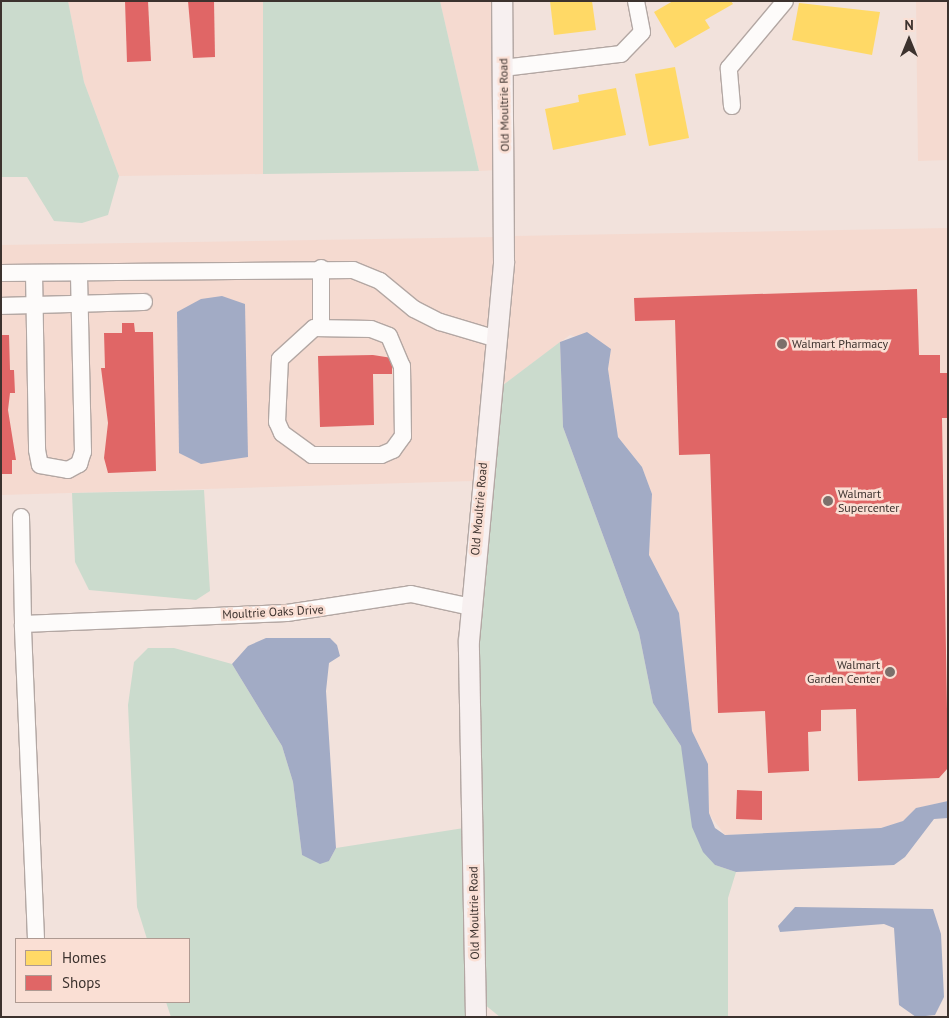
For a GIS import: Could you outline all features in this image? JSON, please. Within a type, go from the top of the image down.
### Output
[{"type":"main road","name":"Old Moultrie Road","points":[[476,1017],[471,607],[497,339],[506,201],[502,1]]},
{"type":"street","points":[[503,68],[621,54],[642,32],[636,1]]},
{"type":"street","points":[[732,106],[729,68],[785,1]]},
{"type":"street","points":[[320,268],[321,328]]},
{"type":"street","points":[[1,273],[320,268],[368,274],[414,309],[497,339]]},
{"type":"street","points":[[34,273],[37,450],[40,465],[68,470],[79,464],[83,452],[79,273]]},
{"type":"street","points":[[1,306],[144,302]]},
{"type":"street","points":[[321,328],[371,329],[390,336],[402,366],[403,436],[393,450],[381,455],[312,454],[282,433],[277,422],[280,359],[300,337],[321,328]]},
{"type":"street","points":[[21,517],[23,624],[36,938]]},
{"type":"street","name":"Moultrie Oaks Drive","points":[[23,624],[314,611],[411,594],[471,607]]},
{"type":"shaded area","points":[[68,1],[263,1],[263,174],[119,176],[84,82]]},
{"type":"shaded area","points":[[440,1],[494,1],[497,170],[479,171]]},
{"type":"shaded area","points":[[916,1],[948,1],[948,160],[918,161]]},
{"type":"shaded area","points":[[948,228],[948,801],[917,808],[904,821],[881,828],[725,835],[709,814],[708,764],[692,731],[679,613],[649,555],[652,494],[642,467],[618,437],[608,369],[611,349],[570,335],[499,388],[513,236]]},
{"type":"shaded area","points":[[497,237],[473,481],[1,495],[1,245]]},
{"type":"green space","points":[[1,1],[68,1],[84,82],[119,176],[108,215],[82,223],[54,221],[27,177],[1,177]]},
{"type":"green space","points":[[263,1],[440,1],[479,171],[263,174]]},
{"type":"green space","points":[[560,342],[563,427],[639,633],[653,703],[681,746],[715,865],[736,872],[728,898],[728,1017],[500,1017],[484,1004],[478,641],[499,388]]},
{"type":"green space","points":[[204,490],[210,591],[196,600],[89,590],[75,562],[72,493]]},
{"type":"green space","points":[[148,648],[174,648],[232,664],[282,746],[293,782],[302,855],[329,861],[336,848],[464,828],[468,1017],[171,1017],[166,1003],[190,1003],[190,938],[147,938],[137,907],[128,705],[134,662]]},
{"type":"water","points":[[222,296],[245,304],[248,457],[201,464],[179,453],[177,312],[201,299]]},
{"type":"water","points":[[587,332],[611,349],[608,369],[618,437],[642,467],[652,494],[649,555],[679,613],[692,731],[708,764],[709,813],[715,828],[725,835],[881,828],[903,821],[916,808],[948,801],[948,818],[934,819],[905,857],[894,865],[736,872],[715,865],[703,852],[692,827],[681,746],[653,703],[639,633],[563,427],[560,342]]},
{"type":"water","points":[[266,638],[330,638],[337,645],[340,656],[329,663],[326,691],[336,848],[329,861],[320,864],[302,855],[293,782],[282,746],[232,664],[248,646]]},
{"type":"water","points":[[795,907],[933,909],[941,934],[944,997],[935,1015],[916,1017],[899,1005],[894,928],[884,924],[780,932],[778,926]]},
{"type":"building: Homes","points":[[550,1],[592,1],[596,30],[554,35]]},
{"type":"building: Homes","points":[[673,1],[731,1],[733,4],[705,20],[710,28],[675,48],[654,12]]},
{"type":"building: Homes","points":[[799,3],[880,12],[872,55],[792,40]]},
{"type":"building: Homes","points":[[675,67],[689,138],[649,146],[635,74]]},
{"type":"building: Homes","points":[[616,88],[626,135],[553,150],[545,109],[579,102],[578,95]]},
{"type":"building: Shops","points":[[125,1],[148,1],[151,61],[127,62]]},
{"type":"building: Shops","points":[[188,1],[214,1],[215,57],[193,58]]},
{"type":"building: Shops","name":"Walmart Supercenter","points":[[917,289],[919,355],[940,355],[940,373],[948,373],[948,418],[942,418],[948,768],[939,778],[858,781],[856,709],[821,710],[821,731],[808,732],[809,771],[768,773],[765,711],[718,713],[710,454],[679,455],[675,320],[635,321],[634,298]]},
{"type":"building: Shops","points":[[122,323],[134,323],[135,332],[153,332],[156,471],[108,473],[104,458],[108,423],[101,368],[105,368],[104,333],[122,333]]},
{"type":"building: Shops","points":[[1,335],[9,335],[10,370],[14,370],[15,393],[10,393],[8,410],[16,460],[12,460],[12,474],[1,474]]},
{"type":"building: Shops","points":[[373,355],[392,358],[392,374],[373,374],[374,425],[320,427],[318,356]]},
{"type":"building: Shops","points":[[737,790],[762,791],[762,820],[736,819]]},
{"type":"place","name":"Walmart Pharmacy","points":[[782,344]]},
{"type":"place","name":"Walmart Supercenter","points":[[828,501]]},
{"type":"place","name":"Walmart Garden Center","points":[[890,672]]}]
